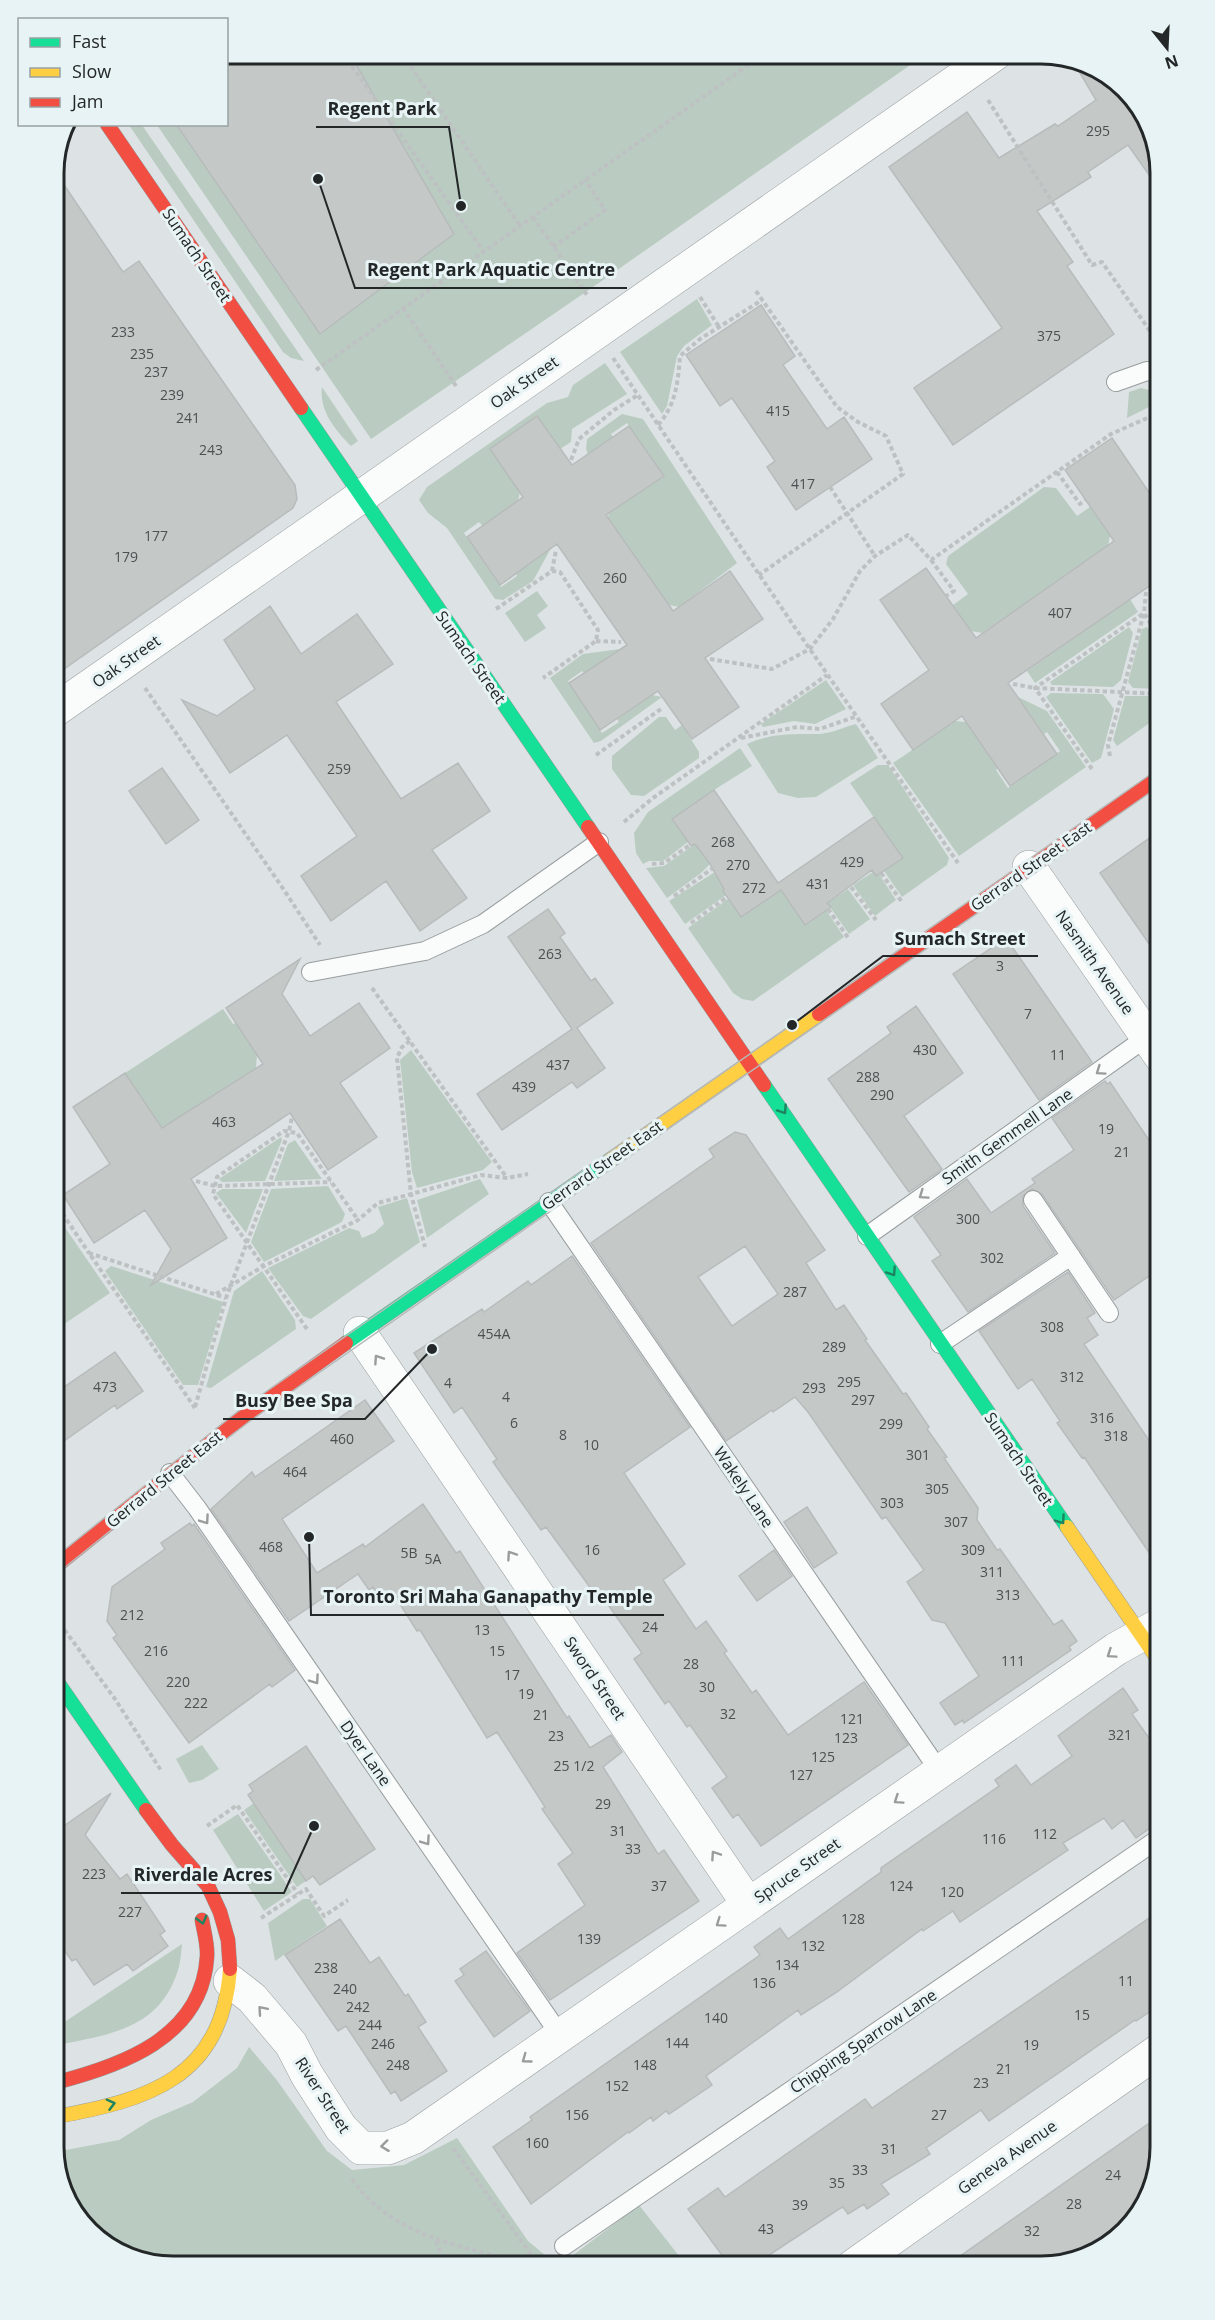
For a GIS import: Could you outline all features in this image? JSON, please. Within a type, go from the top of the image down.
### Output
[{"type":"main road","name":"Sumach Street","points":[[108,126],[940,1344],[1150,1629]]},
{"type":"main road","name":"Gerrard Street East","points":[[64,1560],[228,1428],[360,1333],[1150,784]]},
{"type":"main road","points":[[64,1692],[173,1846],[208,1886],[228,1939],[230,1981],[221,2021],[205,2049],[185,2072],[160,2087],[128,2100],[64,2115]]},
{"type":"main road","points":[[173,1846],[192,1889]]},
{"type":"main road","points":[[64,2081],[89,2076],[132,2058],[174,2031],[189,2013],[205,1976],[208,1956],[206,1932],[200,1911]]},
{"type":"street","name":"Oak Street","points":[[65,703],[979,65]]},
{"type":"street","name":"Nasmith Avenue","points":[[1029,867],[1150,1041]]},
{"type":"street","name":"Sword Street","points":[[360,1333],[748,1904]]},
{"type":"street","name":"Spruce Street","points":[[437,2123],[748,1904],[1116,1650],[1150,1631]]},
{"type":"street","name":"River Street","points":[[230,1981],[252,1998],[291,2044],[307,2075],[341,2128],[361,2148],[388,2148],[413,2138],[437,2123]]},
{"type":"street","name":"Geneva Avenue","points":[[867,2256],[1150,2057]]},
{"type":"lane","points":[[1116,382],[1150,371]]},
{"type":"lane","points":[[311,972],[425,951],[483,924],[599,842]]},
{"type":"lane","name":"Smith Gemmell Lane","points":[[867,1236],[1150,1050]]},
{"type":"lane","points":[[1033,1200],[1109,1313]]},
{"type":"lane","name":"Wakely Lane","points":[[549,1202],[940,1772]]},
{"type":"lane","points":[[940,1344],[1071,1256]]},
{"type":"lane","name":"Dyer Lane","points":[[170,1473],[197,1508],[560,2035]]},
{"type":"lane","name":"Chipping Sparrow Lane","points":[[564,2246],[1150,1845]]},
{"type":"path","points":[[351,64],[484,252]]},
{"type":"path","points":[[409,64],[520,226]]},
{"type":"path","points":[[288,390],[749,65]]},
{"type":"path","points":[[985,94],[1092,265],[1102,262],[1150,331]]},
{"type":"path","points":[[553,247],[605,210],[585,180]]},
{"type":"path","points":[[533,217],[587,295]]},
{"type":"path","points":[[756,291],[837,407],[858,422],[886,436],[903,474],[759,575]]},
{"type":"path","points":[[698,294],[719,327]]},
{"type":"path","points":[[658,425],[668,414],[674,398],[680,356],[700,339],[762,300]]},
{"type":"path","points":[[403,308],[456,386]]},
{"type":"path","points":[[611,355],[759,575],[958,863]]},
{"type":"path","points":[[571,460],[579,439],[638,395]]},
{"type":"path","points":[[931,560],[1111,434],[1150,417]]},
{"type":"path","points":[[1057,472],[1080,504],[1085,500]]},
{"type":"path","points":[[830,487],[875,556]]},
{"type":"path","points":[[710,659],[772,669],[810,649],[833,619],[860,572],[875,556],[908,535],[931,560],[954,591],[946,596]]},
{"type":"path","points":[[552,571],[556,550]]},
{"type":"path","points":[[496,609],[552,571],[560,572],[598,630],[596,641]]},
{"type":"path","points":[[1110,756],[1108,745],[1143,614],[1146,592]]},
{"type":"path","points":[[1143,614],[1150,624]]},
{"type":"path","points":[[1035,688],[1143,614]]},
{"type":"path","points":[[543,678],[596,641],[621,642]]},
{"type":"path","points":[[125,661],[282,886],[321,947],[374,990],[507,1178]]},
{"type":"path","points":[[599,842],[653,798],[828,675]]},
{"type":"path","points":[[1013,684],[1035,688],[1150,693]]},
{"type":"path","points":[[1035,688],[1092,769]]},
{"type":"path","points":[[597,755],[661,709]]},
{"type":"path","points":[[737,739],[797,727],[820,729],[857,716]]},
{"type":"path","points":[[648,865],[664,863],[690,845]]},
{"type":"path","points":[[665,903],[713,868]]},
{"type":"path","points":[[881,873],[902,902]]},
{"type":"path","points":[[851,886],[876,920]]},
{"type":"path","points":[[683,929],[727,897]]},
{"type":"path","points":[[828,909],[849,939]]},
{"type":"path","points":[[410,1041],[402,1047],[397,1058],[411,1194],[425,1247]]},
{"type":"path","points":[[64,1217],[195,1408],[226,1298],[289,1131],[292,1117]]},
{"type":"path","points":[[307,1329],[213,1194],[217,1177],[284,1131],[297,1133],[358,1220]]},
{"type":"path","points":[[216,1294],[264,1266],[358,1220],[378,1203],[481,1175],[507,1178],[528,1174]]},
{"type":"path","points":[[196,1181],[215,1186],[332,1182]]},
{"type":"path","points":[[89,1253],[226,1298]]},
{"type":"path","points":[[207,1826],[237,1805],[298,1894]]},
{"type":"path","points":[[261,1918],[306,1889],[324,1916],[348,1900]]},
{"type":"path","points":[[437,2123],[447,2140],[532,2255]]},
{"type":"path","points":[[350,2176],[358,2188],[390,2218],[436,2240],[498,2255]]},
{"type":"path","points":[[436,2240],[441,2255]]},
{"type":"shaded area","points":[[228,64],[911,65],[593,287],[371,439],[158,126],[228,126]]},
{"type":"shaded area","points":[[130,126],[143,126],[304,361],[291,358],[283,352]]},
{"type":"shaded area","points":[[697,299],[712,325],[684,346],[677,356],[667,406],[662,414],[620,352]]},
{"type":"shaded area","points":[[605,363],[627,394],[572,429],[571,442],[560,449],[537,416],[490,449],[520,492],[518,501],[483,526],[479,522],[464,533],[501,587],[517,576],[516,573],[551,548],[533,581],[503,600],[495,599],[447,528],[428,513],[419,500],[427,487],[547,403],[568,397],[573,385]]},
{"type":"shaded area","points":[[322,387],[358,441],[351,446],[329,419],[323,404]]},
{"type":"shaded area","points":[[1141,388],[1150,390],[1150,406],[1127,418],[1129,392]]},
{"type":"shaded area","points":[[622,414],[643,419],[737,563],[679,607],[669,605],[608,518],[610,508],[664,476],[627,423],[611,434],[613,437],[588,454],[586,449],[587,439]]},
{"type":"shaded area","points":[[1044,487],[1056,488],[1077,516],[1090,507],[1110,535],[1108,546],[982,633],[971,631],[953,605],[968,594],[946,564],[948,556]]},
{"type":"shaded area","points":[[537,591],[548,606],[537,615],[546,628],[525,642],[505,613]]},
{"type":"shaded area","points":[[1130,599],[1138,612],[1035,683],[1027,671]]},
{"type":"shaded area","points":[[1129,627],[1133,633],[1121,680],[1113,687],[1052,685],[1050,682]]},
{"type":"shaded area","points":[[1147,627],[1150,631],[1150,689],[1133,688],[1128,682],[1142,629]]},
{"type":"shaded area","points":[[620,649],[568,681],[602,733],[619,722],[617,719],[652,695],[662,697],[601,741],[594,743],[550,678],[583,654]]},
{"type":"shaded area","points":[[826,680],[846,709],[815,724],[794,721],[763,727],[761,724]]},
{"type":"shaded area","points":[[1051,693],[1103,694],[1114,709],[1101,758],[1092,763],[1046,697]]},
{"type":"shaded area","points":[[1125,696],[1150,696],[1150,723],[1117,746],[1113,740]]},
{"type":"shaded area","points":[[1018,697],[1047,711],[1086,767],[959,856],[893,763],[955,721],[966,722],[998,768],[996,770],[1008,788],[1060,751],[1047,732],[1044,734]]},
{"type":"shaded area","points":[[659,717],[666,717],[675,730],[682,725],[699,752],[699,758],[644,796],[631,795],[612,769],[612,756]]},
{"type":"shaded area","points":[[856,724],[878,758],[816,797],[798,798],[778,793],[747,744],[773,736],[827,733]]},
{"type":"shaded area","points":[[740,748],[752,766],[714,790],[688,842],[663,861],[649,861],[643,864],[636,853],[634,833],[648,812]]},
{"type":"shaded area","points":[[878,765],[888,765],[949,858],[947,865],[902,897],[884,871],[902,858],[850,783]]},
{"type":"shaded area","points":[[695,844],[710,864],[667,898],[646,868],[664,866]]},
{"type":"shaded area","points":[[715,872],[726,888],[723,891],[726,895],[685,924],[669,901]]},
{"type":"shaded area","points":[[873,872],[876,876],[879,874],[896,900],[875,916],[853,885]]},
{"type":"shaded area","points":[[848,889],[870,919],[849,934],[827,903]]},
{"type":"shaded area","points":[[781,890],[805,925],[826,910],[844,937],[753,1001],[742,999],[733,993],[688,928],[728,899],[741,917]]},
{"type":"shaded area","points":[[223,1009],[233,1024],[236,1023],[257,1055],[256,1068],[164,1127],[156,1125],[125,1073]]},
{"type":"shaded area","points":[[411,1050],[492,1162],[483,1170],[417,1188],[412,1172],[400,1060]]},
{"type":"shaded area","points":[[281,1137],[282,1140],[265,1181],[222,1182],[219,1179]]},
{"type":"shaded area","points":[[295,1140],[322,1179],[274,1181],[288,1144]]},
{"type":"shaded area","points":[[480,1179],[489,1194],[427,1238],[417,1200]]},
{"type":"shaded area","points":[[328,1186],[345,1214],[342,1222],[264,1262],[251,1242],[271,1189]]},
{"type":"shaded area","points":[[222,1189],[263,1189],[246,1233],[216,1193]]},
{"type":"shaded area","points":[[407,1198],[420,1242],[311,1319],[303,1316],[268,1268],[349,1228],[359,1231],[362,1238],[374,1233],[384,1224],[378,1207]]},
{"type":"shaded area","points":[[64,1227],[110,1293],[64,1324]]},
{"type":"shaded area","points":[[111,1266],[223,1302],[198,1385],[183,1385],[105,1271]]},
{"type":"shaded area","points":[[262,1271],[295,1320],[296,1329],[211,1388],[206,1387],[234,1291]]},
{"type":"shaded area","points":[[202,1745],[219,1769],[202,1780],[189,1783],[176,1759]]},
{"type":"shaded area","points":[[254,1803],[306,1881],[297,1887],[244,1810]]},
{"type":"shaded area","points":[[238,1814],[292,1892],[264,1911],[213,1830]]},
{"type":"shaded area","points":[[303,1899],[310,1899],[327,1926],[275,1961],[268,1923]]},
{"type":"shaded area","points":[[182,1944],[176,1976],[167,1994],[156,2009],[142,2019],[109,2034],[64,2044],[64,2022]]},
{"type":"shaded area","points":[[249,2047],[276,2079],[327,2151],[352,2170],[404,2165],[457,2138],[528,2241],[545,2255],[166,2255],[138,2250],[101,2229],[79,2201],[68,2175],[64,2150],[119,2140],[151,2120],[193,2102],[237,2068]]},
{"type":"shaded area","points":[[639,2205],[679,2256],[573,2255]]},
{"type":"building","points":[[228,64],[356,64],[454,234],[320,334],[177,126],[228,126]]},
{"type":"building","points":[[1079,71],[1108,87],[1128,107],[1145,138],[1150,159],[1150,176],[1128,145],[1088,172],[1091,177],[1037,211],[1073,262],[1067,266],[1114,334],[953,445],[914,388],[1002,328],[889,167],[967,112],[999,158],[1055,124],[1058,126],[1096,100]]},
{"type":"building","points":[[65,186],[123,272],[139,261],[295,485],[297,499],[293,508],[65,668]]},
{"type":"building","points":[[761,305],[795,356],[783,365],[827,429],[844,417],[872,459],[796,510],[767,467],[775,461],[732,398],[720,406],[686,355]]},
{"type":"building","points":[[537,416],[572,465],[629,426],[664,476],[606,515],[673,611],[730,571],[763,619],[705,658],[739,707],[692,739],[658,691],[600,730],[569,683],[627,645],[557,544],[500,585],[467,537],[523,497],[490,449]]},
{"type":"building","points":[[1112,438],[1150,494],[1150,586],[1008,683],[1057,754],[1010,786],[962,716],[913,750],[881,704],[929,670],[880,600],[926,568],[976,638],[1114,541],[1065,470]]},
{"type":"building","points":[[270,606],[301,654],[357,614],[393,664],[336,702],[401,799],[458,763],[490,811],[432,850],[467,898],[420,931],[386,881],[331,921],[301,876],[357,836],[287,735],[230,773],[182,700],[217,716],[255,689],[224,640]]},
{"type":"building","points":[[162,768],[199,820],[166,844],[129,791]]},
{"type":"building","points":[[714,790],[778,883],[874,817],[903,858],[876,876],[872,870],[827,903],[831,907],[805,925],[781,890],[741,917],[723,891],[710,864],[695,844],[691,846],[672,819]]},
{"type":"building","points":[[1150,838],[1150,945],[1100,873]]},
{"type":"building","points":[[548,909],[565,933],[560,937],[591,981],[595,978],[613,1003],[577,1028],[605,1068],[577,1088],[572,1082],[502,1130],[477,1094],[572,1029],[508,937]]},
{"type":"building","points":[[1006,938],[1092,1062],[1039,1100],[953,974]]},
{"type":"building","points":[[300,959],[282,994],[310,1036],[359,1003],[390,1048],[340,1083],[377,1137],[328,1170],[290,1113],[191,1179],[227,1238],[151,1285],[171,1249],[145,1210],[94,1243],[64,1197],[64,1194],[110,1164],[73,1107],[125,1073],[162,1128],[263,1064],[226,1008]]},
{"type":"building","points":[[916,1006],[963,1073],[904,1116],[942,1169],[909,1192],[828,1079],[891,1033],[887,1027]]},
{"type":"building","points":[[1105,1081],[1107,1084],[1110,1082],[1150,1142],[1150,1275],[1114,1300],[1042,1194],[1032,1189],[1023,1196],[1023,1206],[1055,1253],[968,1312],[932,1261],[941,1255],[914,1217],[967,1179],[991,1213],[1035,1183],[1032,1179],[1074,1150],[1052,1118]]},
{"type":"building","points":[[735,1132],[746,1135],[825,1250],[806,1263],[836,1310],[844,1305],[867,1339],[865,1340],[929,1427],[927,1429],[947,1457],[944,1458],[978,1508],[977,1520],[997,1550],[1000,1549],[1054,1625],[1062,1620],[1077,1641],[1069,1647],[1071,1650],[964,1723],[963,1720],[955,1725],[940,1703],[979,1676],[945,1623],[932,1620],[907,1582],[924,1570],[886,1517],[882,1519],[808,1412],[795,1397],[726,1441],[591,1243],[714,1157],[709,1149]],"holes":[[[745,1246],[778,1294],[732,1326],[698,1277]]]},
{"type":"building","points":[[572,1256],[690,1427],[624,1473],[685,1564],[663,1580],[696,1629],[706,1621],[727,1651],[724,1653],[752,1693],[756,1690],[788,1735],[864,1682],[908,1745],[761,1846],[738,1814],[733,1818],[712,1788],[727,1777],[690,1725],[687,1727],[669,1701],[665,1704],[634,1659],[642,1653],[604,1599],[600,1601],[546,1527],[541,1530],[493,1462],[497,1459],[462,1407],[454,1413],[414,1353],[482,1309],[484,1312],[528,1281],[531,1285]]},
{"type":"building","points":[[1068,1272],[1095,1313],[1087,1318],[1098,1335],[1084,1344],[1150,1442],[1150,1554],[1084,1457],[1082,1458],[1057,1423],[1060,1421],[1032,1379],[1018,1389],[979,1331]]},
{"type":"building","points":[[115,1352],[143,1391],[117,1409],[115,1405],[64,1441],[64,1387]]},
{"type":"building","points":[[365,1400],[394,1441],[282,1519],[317,1573],[363,1544],[365,1547],[423,1504],[456,1553],[460,1551],[567,1718],[569,1716],[590,1748],[611,1735],[622,1752],[603,1767],[658,1854],[664,1850],[699,1901],[550,2000],[517,1953],[585,1905],[558,1864],[573,1853],[542,1809],[545,1807],[497,1732],[487,1738],[420,1630],[417,1631],[393,1593],[382,1601],[373,1587],[369,1590],[358,1574],[289,1621],[211,1509],[252,1472],[255,1477]]},
{"type":"building","points":[[807,1507],[837,1553],[814,1568],[784,1522]]},
{"type":"building","points":[[190,1523],[192,1526],[194,1524],[295,1670],[272,1687],[270,1684],[189,1743],[113,1638],[117,1635],[107,1621],[112,1587],[165,1549],[161,1543]]},
{"type":"building","points":[[774,1550],[792,1576],[757,1601],[739,1576]]},
{"type":"building","points":[[1123,1688],[1138,1710],[1132,1714],[1150,1739],[1150,1828],[1136,1838],[1123,1820],[1112,1829],[1104,1818],[1063,1843],[1068,1850],[960,1922],[953,1911],[923,1931],[922,1929],[837,1992],[801,2015],[798,2010],[706,2076],[712,2085],[669,2114],[666,2111],[653,2121],[651,2117],[628,2132],[531,2204],[493,2147],[532,2120],[530,2117],[760,1955],[754,1947],[780,1928],[788,1939],[881,1872],[881,1868],[999,1786],[995,1780],[1016,1765],[1031,1785],[1072,1756],[1058,1736]]},
{"type":"building","points":[[306,1746],[375,1849],[320,1885],[313,1876],[306,1881],[248,1795],[253,1791],[249,1785]]},
{"type":"building","points":[[111,1793],[85,1835],[120,1879],[127,1874],[165,1931],[160,1935],[168,1946],[133,1971],[127,1964],[94,1985],[76,1959],[72,1961],[64,1950],[64,1826]]},
{"type":"building","points":[[1150,1918],[1150,2011],[989,2121],[981,2110],[926,2148],[930,2154],[881,2184],[889,2194],[867,2209],[864,2204],[848,2214],[843,2207],[768,2256],[722,2256],[688,2209],[718,2188],[725,2197],[865,2099],[872,2108]]},
{"type":"building","points":[[340,1919],[370,1963],[379,1957],[405,1996],[408,1994],[426,2022],[418,2027],[447,2071],[401,2101],[395,2091],[391,2094],[346,2026],[338,2031],[285,1955]]},
{"type":"building","points":[[486,1951],[530,2011],[494,2037],[455,1981],[464,1975],[460,1969]]},
{"type":"building","points":[[1150,2123],[1150,2161],[1145,2182],[1128,2213],[1108,2233],[1077,2250],[1063,2253],[1042,2256],[960,2256]]},
{"type":"tram line","points":[[64,1550],[237,1412],[1150,775]]},
{"type":"tram line","points":[[64,1568],[250,1421],[1150,793]]},
{"type":"traffic: fast","points":[[301,408],[588,827]]},
{"type":"traffic: fast","points":[[764,1085],[1067,1527]]},
{"type":"traffic: fast","points":[[346,1343],[611,1159]]},
{"type":"traffic: fast","points":[[64,1692],[146,1810]]},
{"type":"traffic: slow","points":[[611,1159],[819,1014]]},
{"type":"traffic: slow","points":[[1067,1527],[1150,1648]]},
{"type":"traffic: slow","points":[[64,2115],[120,2102],[149,2092],[174,2078],[196,2060],[212,2036],[224,2006],[230,1969]]},
{"type":"traffic: jam","points":[[108,126],[301,408]]},
{"type":"traffic: jam","points":[[819,1014],[1150,784]]},
{"type":"traffic: jam","points":[[588,827],[764,1085]]},
{"type":"traffic: jam","points":[[64,1560],[228,1428],[346,1343]]},
{"type":"traffic: jam","points":[[146,1810],[172,1845],[208,1886],[220,1912],[228,1940],[230,1969]]},
{"type":"traffic: jam","points":[[64,2080],[105,2068],[131,2057],[154,2044],[174,2028],[190,2008],[202,1985],[207,1957],[202,1920]]},
{"type":"place","name":"Regent Park Aquatic Centre","points":[[318,179]]},
{"type":"place","name":"Regent Park","points":[[461,206]]},
{"type":"place","name":"Sumach Street","points":[[792,1025]]},
{"type":"place","name":"Busy Bee Spa","points":[[432,1349]]},
{"type":"place","name":"Toronto Sri Maha Ganapathy Temple","points":[[309,1537]]},
{"type":"place","name":"Riverdale Acres","points":[[314,1826]]}]
